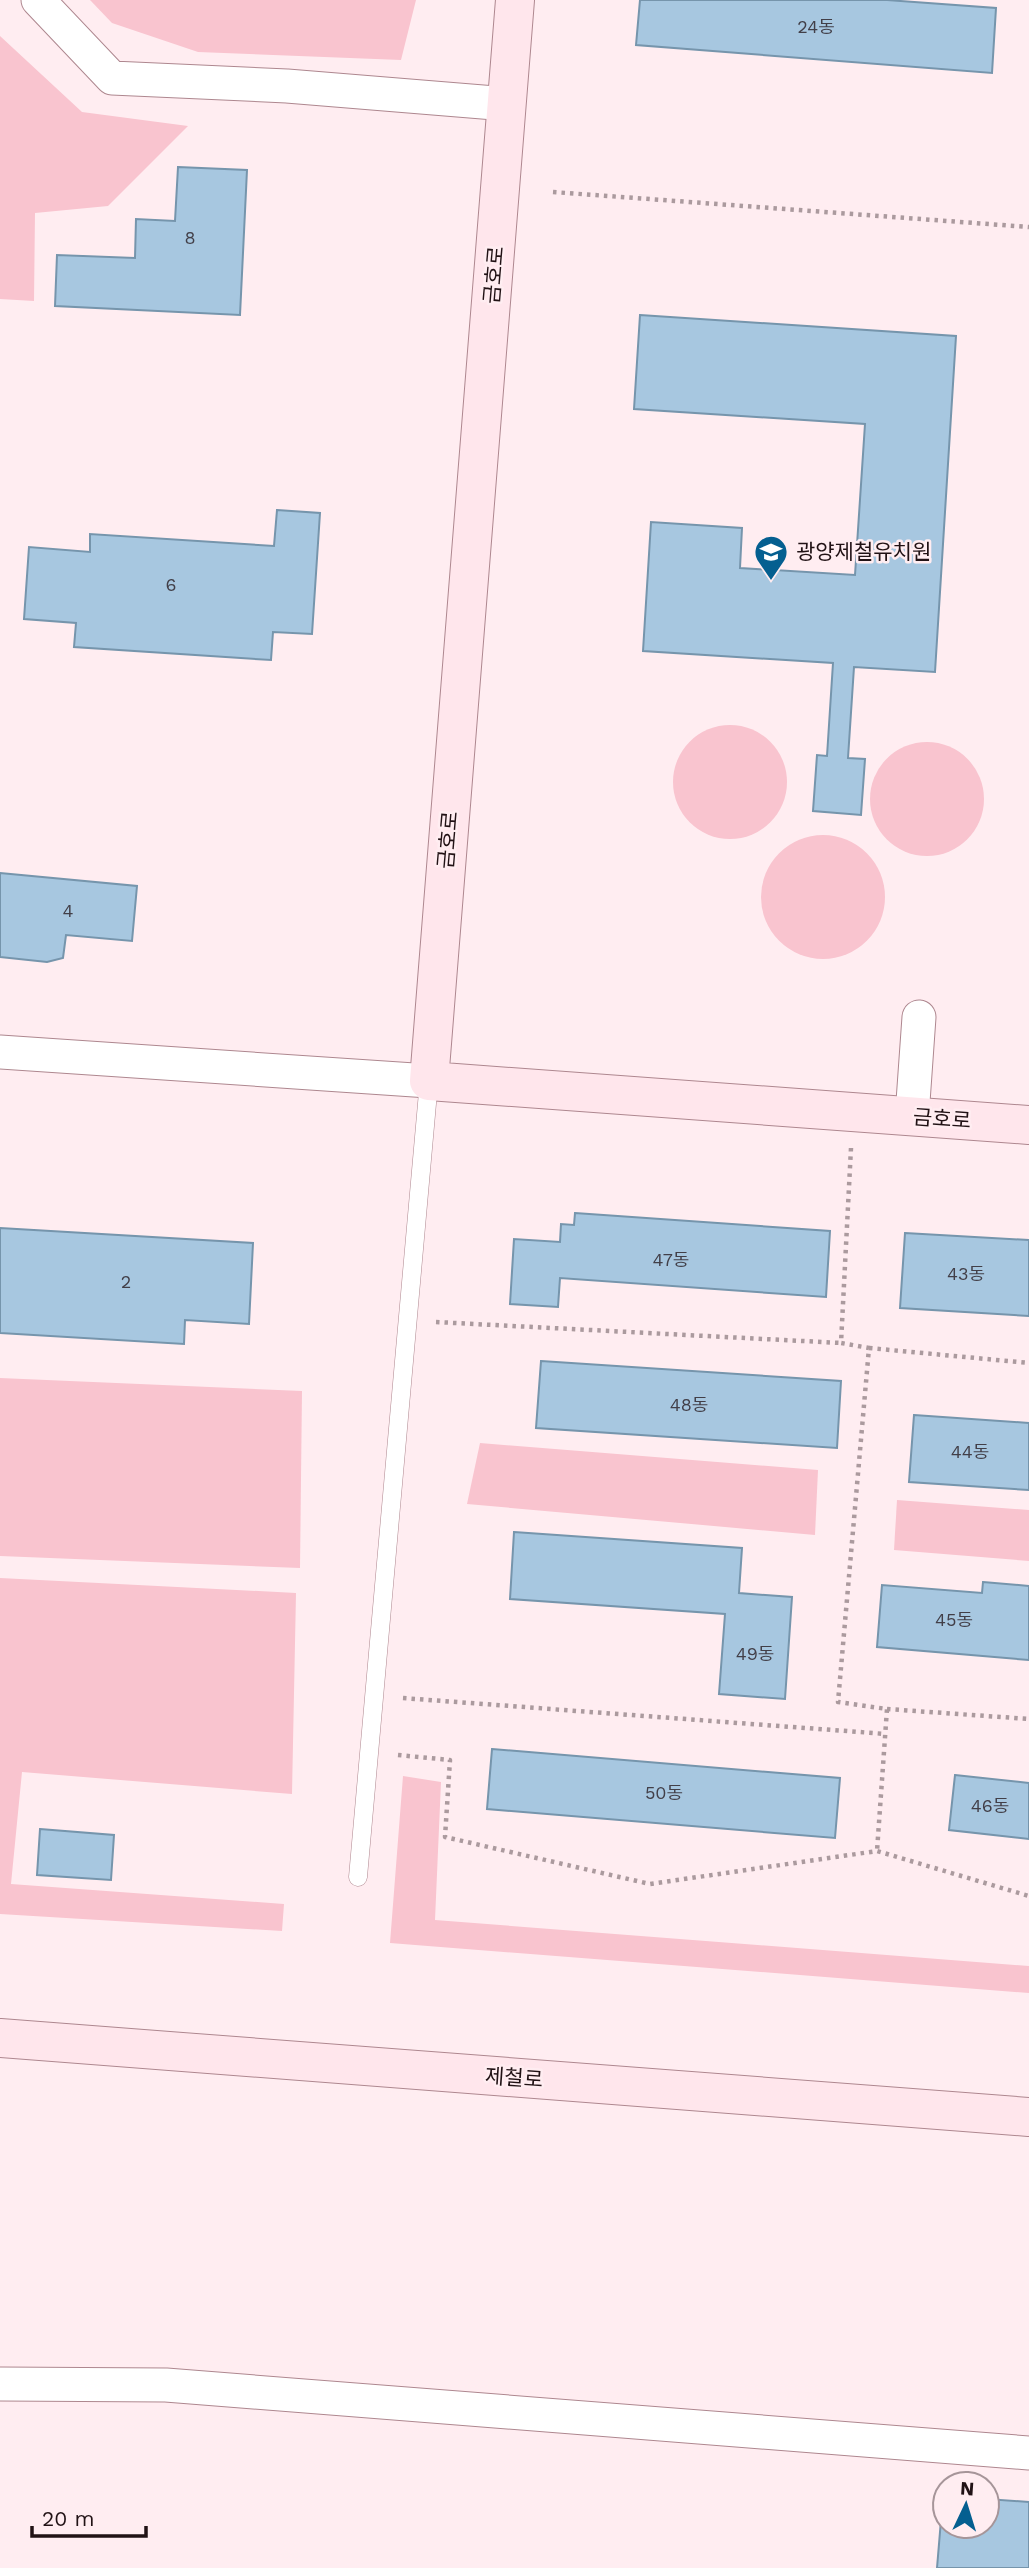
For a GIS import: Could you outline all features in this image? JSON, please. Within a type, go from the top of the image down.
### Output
[{"type":"street","points":[[38,0],[111,78],[287,86],[507,104]]},
{"type":"street","name":"금호로","points":[[515,0],[429,1081],[1029,1125]]},
{"type":"street","points":[[912,1116],[919,1017]]},
{"type":"street","points":[[0,1052],[429,1081]]},
{"type":"street","name":"제철로","points":[[0,2038],[1029,2117]]},
{"type":"street","points":[[0,2384],[166,2385],[1029,2453]]},
{"type":"lane","points":[[358,1877],[429,1081]]},
{"type":"path","points":[[553,192],[1029,227]]},
{"type":"path","points":[[841,1343],[853,1112]]},
{"type":"path","points":[[407,1321],[841,1343],[1029,1363]]},
{"type":"path","points":[[869,1348],[838,1702],[887,1709],[1029,1718]]},
{"type":"path","points":[[374,1696],[886,1734]]},
{"type":"path","points":[[877,1851],[887,1709]]},
{"type":"path","points":[[369,1753],[450,1760],[445,1837],[650,1884],[877,1851],[1029,1896]]},
{"type":"shaded area","points":[[90,0],[416,0],[401,60],[198,52],[112,23]]},
{"type":"shaded area","points":[[0,36],[82,112],[188,126],[108,206],[35,213],[34,301],[0,299]]},
{"type":"shaded area","points":[[730,725],[752,729],[770,742],[783,760],[787,782],[783,804],[770,822],[752,835],[730,839],[708,835],[690,822],[677,804],[673,782],[677,760],[690,742],[708,729]]},
{"type":"shaded area","points":[[927,742],[949,746],[959,751],[975,767],[980,777],[984,799],[980,821],[975,831],[959,847],[949,852],[927,856],[905,852],[895,847],[879,831],[874,821],[870,799],[874,777],[879,767],[895,751],[905,746]]},
{"type":"shaded area","points":[[823,835],[847,840],[867,853],[880,873],[885,897],[880,921],[867,941],[847,954],[823,959],[799,954],[779,941],[766,921],[761,897],[766,873],[779,853],[799,840]]},
{"type":"shaded area","points":[[0,1378],[302,1391],[300,1568],[0,1556]]},
{"type":"shaded area","points":[[480,1443],[818,1470],[815,1535],[467,1504]]},
{"type":"shaded area","points":[[897,1500],[1029,1510],[1029,1561],[894,1550]]},
{"type":"shaded area","points":[[0,1578],[296,1593],[292,1794],[22,1772],[11,1884],[284,1904],[282,1931],[0,1914]]},
{"type":"shaded area","points":[[403,1776],[441,1782],[435,1920],[1029,1966],[1029,1993],[390,1943]]},
{"type":"building","points":[[640,0],[887,0],[996,8],[992,73],[636,45]]},
{"type":"building","points":[[178,167],[247,170],[240,315],[55,306],[57,255],[135,258],[136,219],[175,221]]},
{"type":"building","points":[[640,315],[956,336],[935,672],[854,667],[848,758],[865,759],[861,815],[813,811],[817,755],[827,756],[833,663],[643,651],[651,522],[742,528],[740,568],[855,575],[865,424],[634,409]]},
{"type":"building","points":[[277,510],[320,513],[312,634],[273,632],[271,660],[74,647],[76,623],[24,619],[29,547],[90,552],[90,534],[274,546]]},
{"type":"building","points":[[0,873],[137,886],[132,941],[66,935],[63,958],[47,962],[0,957]]},
{"type":"building","points":[[575,1213],[830,1231],[826,1297],[560,1278],[558,1307],[510,1304],[514,1239],[560,1242],[561,1224],[574,1225]]},
{"type":"building","points":[[0,1228],[253,1243],[249,1324],[185,1320],[184,1344],[0,1333]]},
{"type":"building","points":[[905,1233],[1029,1240],[1029,1316],[900,1308]]},
{"type":"building","points":[[541,1361],[841,1381],[837,1448],[536,1428]]},
{"type":"building","points":[[914,1415],[1029,1423],[1029,1490],[909,1482]]},
{"type":"building","points":[[514,1532],[742,1548],[739,1593],[792,1597],[785,1699],[719,1694],[725,1614],[510,1599]]},
{"type":"building","points":[[983,1582],[1029,1586],[1029,1660],[877,1647],[882,1585],[982,1593]]},
{"type":"building","points":[[492,1749],[840,1778],[835,1838],[487,1809]]},
{"type":"building","points":[[955,1775],[1029,1783],[1029,1839],[949,1830]]},
{"type":"building","points":[[40,1829],[114,1835],[111,1880],[37,1875]]},
{"type":"building","points":[[1001,2500],[1029,2502],[1029,2568],[937,2568],[939,2540],[1001,2540]]},
{"type":"place","name":"광양제철유치원","points":[[771,582]]}]
